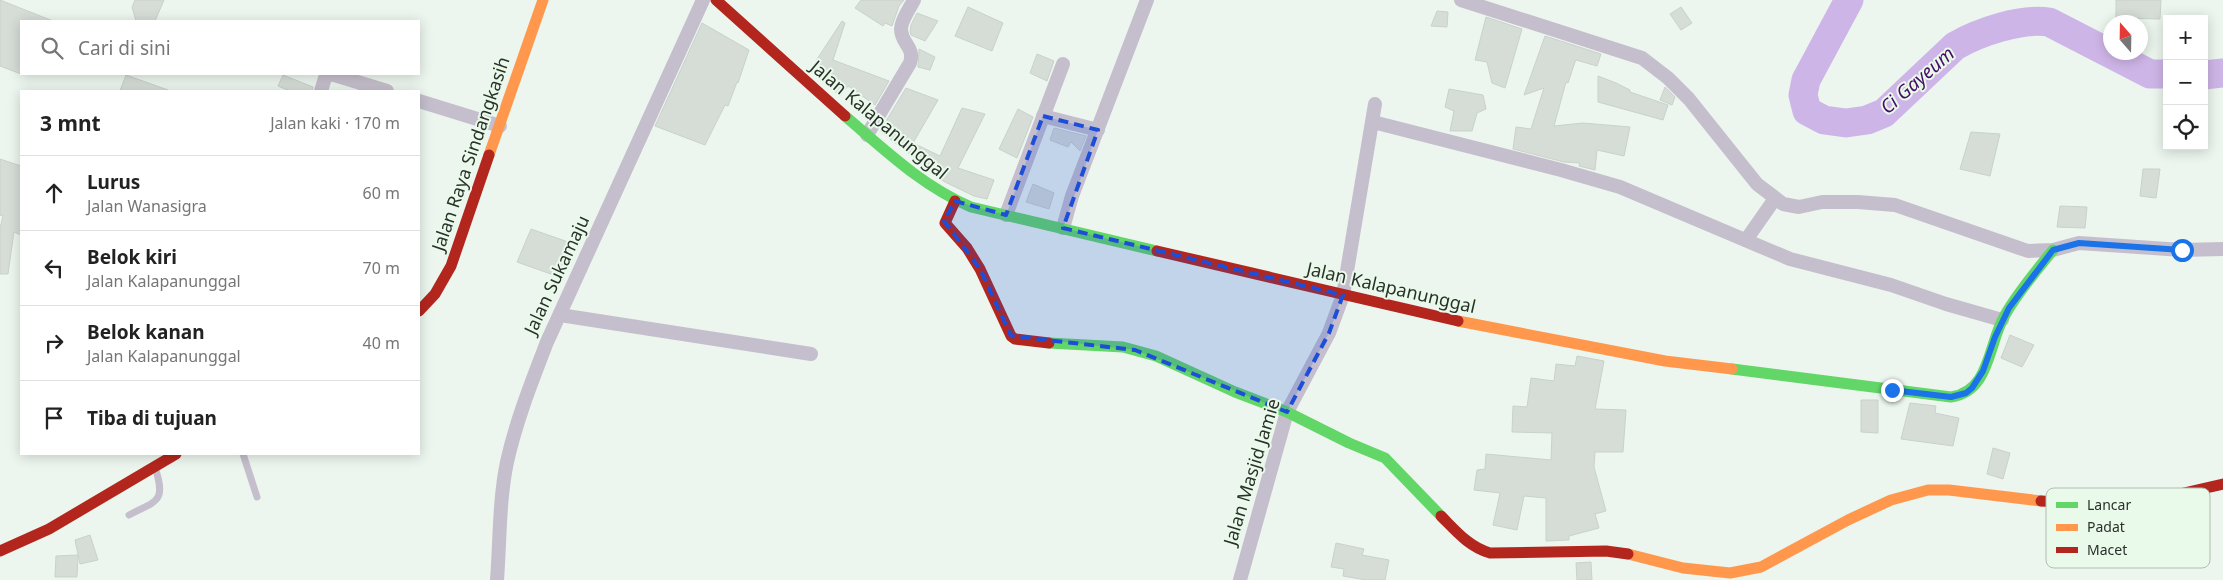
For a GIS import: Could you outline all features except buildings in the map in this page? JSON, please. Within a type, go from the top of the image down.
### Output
[{"type":"street","name":"Jalan Raya Sindangkasih","points":[[420,310],[435,294],[450,266],[542,0]]},
{"type":"street","name":"Jalan Sukamaju","points":[[497,580],[507,463],[533,379],[547,342],[703,0]]},
{"type":"street","name":"Jalan Kalapanunggal","points":[[716,0],[808,85],[907,170],[955,201],[1006,215],[1497,330],[1664,362],[1951,397],[1966,393],[1978,381],[2002,320],[2049,255]]},
{"type":"street","points":[[867,135],[910,63],[912,55],[902,36],[901,29],[914,0]]},
{"type":"street","points":[[1063,228],[1072,196],[1147,0]]},
{"type":"street","points":[[1461,0],[1642,58],[1668,78],[1690,99],[1772,203],[1790,207],[1829,202],[1895,205],[2016,248],[2049,255],[2079,243],[2182,250],[2223,249]]},
{"type":"street","points":[[1006,215],[1063,64]]},
{"type":"street","points":[[321,90],[325,78],[330,75]]},
{"type":"street","points":[[334,75],[384,90]]},
{"type":"street","points":[[420,101],[500,126]]},
{"type":"street","name":"Jalan Masjid Jamie","points":[[1240,580],[1288,412],[1329,333],[1343,295],[1375,104]]},
{"type":"street","points":[[1044,116],[1098,130]]},
{"type":"street","points":[[1373,122],[1620,187],[1790,259],[1891,285],[1946,304],[2002,320]]},
{"type":"street","points":[[955,201],[945,218],[980,269],[1008,332],[1015,339],[1135,350],[1156,356],[1235,392],[1288,412],[1349,443],[1385,458],[1467,542],[1480,550],[1503,554],[1606,551],[1634,555],[1683,568],[1709,572],[1730,572],[1761,567],[1883,504],[1912,493],[1928,490],[1949,490],[2046,502]]},
{"type":"street","points":[[1746,240],[1772,203]]},
{"type":"street","points":[[560,315],[811,354]]},
{"type":"street","points":[[0,550],[49,528],[174,455]]},
{"type":"street","points":[[2207,488],[2223,484]]},
{"type":"lane","points":[[243,455],[257,497]]},
{"type":"lane","points":[[129,515],[158,500],[160,495],[155,466]]},
{"type":"highlighted area","points":[[1043,116],[1098,130],[1063,228],[1343,295],[1329,333],[1287,412],[1135,350],[1011,336],[980,269],[944,221],[955,201],[1006,215]]},
{"type":"waterway","name":"Ci Gayeum","points":[[1849,0],[1806,80],[1803,95],[1807,111],[1824,120],[1846,123],[1867,120],[1884,113],[1955,46],[1988,31],[2026,22],[2049,22],[2150,74],[2163,74]]},
{"type":"waterway","name":"Ci Gayeum","points":[[2208,75],[2223,73]]},
{"type":"traffic: fast","points":[[845,116],[920,178],[936,189],[971,207],[1157,251]]},
{"type":"traffic: fast","points":[[1732,369],[1951,397],[1964,393],[1974,386],[1981,376],[1987,364],[1999,326],[2010,306],[2053,250]]},
{"type":"traffic: fast","points":[[1049,343],[1123,347],[1156,356],[1235,392],[1287,412],[1349,443],[1385,458],[1441,516]]},
{"type":"traffic: slow","points":[[489,155],[543,0]]},
{"type":"traffic: slow","points":[[1458,321],[1665,361],[1732,369]]},
{"type":"traffic: slow","points":[[1628,554],[1683,568],[1730,573],[1761,567],[1848,520],[1891,500],[1928,490],[1949,490],[2041,501]]},
{"type":"traffic: jam","points":[[716,0],[845,116]]},
{"type":"traffic: jam","points":[[420,310],[435,294],[451,266],[489,155]]},
{"type":"traffic: jam","points":[[955,201],[945,223],[967,248],[980,269],[1011,336],[1015,339],[1049,343]]},
{"type":"traffic: jam","points":[[1157,251],[1458,321]]},
{"type":"traffic: jam","points":[[0,551],[49,529],[174,455]]},
{"type":"traffic: jam","points":[[2206,488],[2223,484]]},
{"type":"traffic: jam","points":[[2041,501],[2046,501]]},
{"type":"traffic: jam","points":[[1441,516],[1469,543],[1490,553],[1606,551],[1628,554]]},
{"type":"route","points":[[1892,390],[1951,397],[1966,393],[1972,388],[1983,371],[2002,320],[2009,308],[2053,250],[2079,243],[2182,250]]}]
